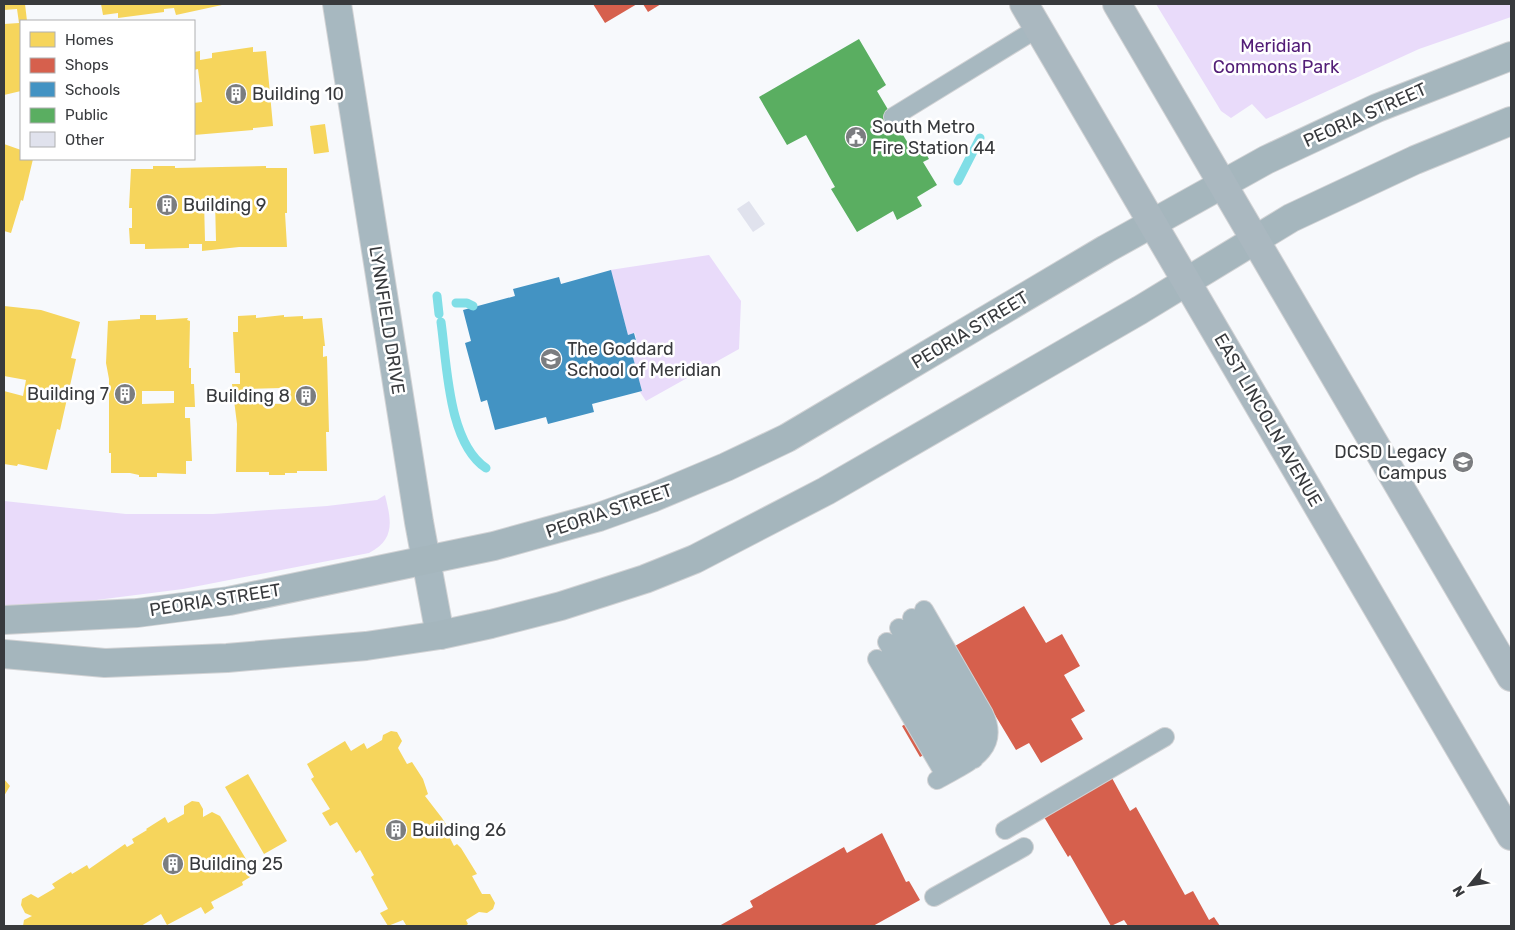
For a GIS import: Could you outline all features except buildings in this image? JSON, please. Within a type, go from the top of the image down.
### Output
[{"type":"main road","name":"EAST LINCOLN AVENUE","points":[[1024,4],[1511,836]]},
{"type":"main road","points":[[1117,4],[1511,677]]},
{"type":"main road","name":"PEORIA STREET","points":[[4,620],[183,608],[426,560],[549,532],[599,517],[677,488],[749,457],[832,413],[1153,222],[1223,183],[1377,108],[1511,56]]},
{"type":"main road","points":[[4,654],[105,663],[227,658],[358,647],[440,635],[561,606],[645,580],[695,559],[912,443],[1299,215],[1415,160],[1511,121]]},
{"type":"street","name":"LYNNFIELD DRIVE","points":[[337,4],[426,560],[440,635]]},
{"type":"lane","points":[[892,117],[1038,28]]},
{"type":"lane","points":[[912,619],[988,723],[989,739],[960,765],[912,619]]},
{"type":"lane","points":[[888,642],[960,765]]},
{"type":"lane","points":[[877,659],[960,765]]},
{"type":"lane","points":[[1005,830],[1165,738]]},
{"type":"lane","points":[[934,897],[1024,847]]},
{"type":"green space","name":"Meridian Commons Park","points":[[1156,4],[1511,4],[1511,17],[1419,49],[1266,119],[1252,104],[1231,118],[1221,111]]},
{"type":"green space","points":[[709,255],[741,301],[739,349],[646,401],[640,392],[642,391],[630,346],[637,344],[635,333],[628,335],[610,270]]},
{"type":"green space","points":[[385,495],[390,521],[388,535],[378,548],[369,553],[183,589],[65,604],[4,606],[4,501],[126,514],[213,514],[327,506],[377,500]]},
{"type":"waterway","points":[[958,181],[980,138]]},
{"type":"waterway","points":[[437,296],[439,314]]},
{"type":"waterway","points":[[456,303],[467,303],[473,306]]},
{"type":"waterway","points":[[441,322],[448,380],[457,422],[464,441],[473,456],[486,468]]},
{"type":"place","name":"Building 10","points":[[236,94]]},
{"type":"place","name":"South Metro Fire Station 44","points":[[856,137]]},
{"type":"place","name":"Building 9","points":[[167,205]]},
{"type":"place","name":"The Goddard School of Meridian","points":[[551,359]]},
{"type":"place","name":"Building 7","points":[[125,394]]},
{"type":"place","name":"Building 8","points":[[306,396]]},
{"type":"place","name":"DCSD Legacy Campus","points":[[1463,462]]},
{"type":"place","name":"Building 26","points":[[396,830]]},
{"type":"place","name":"Building 25","points":[[173,864]]}]
